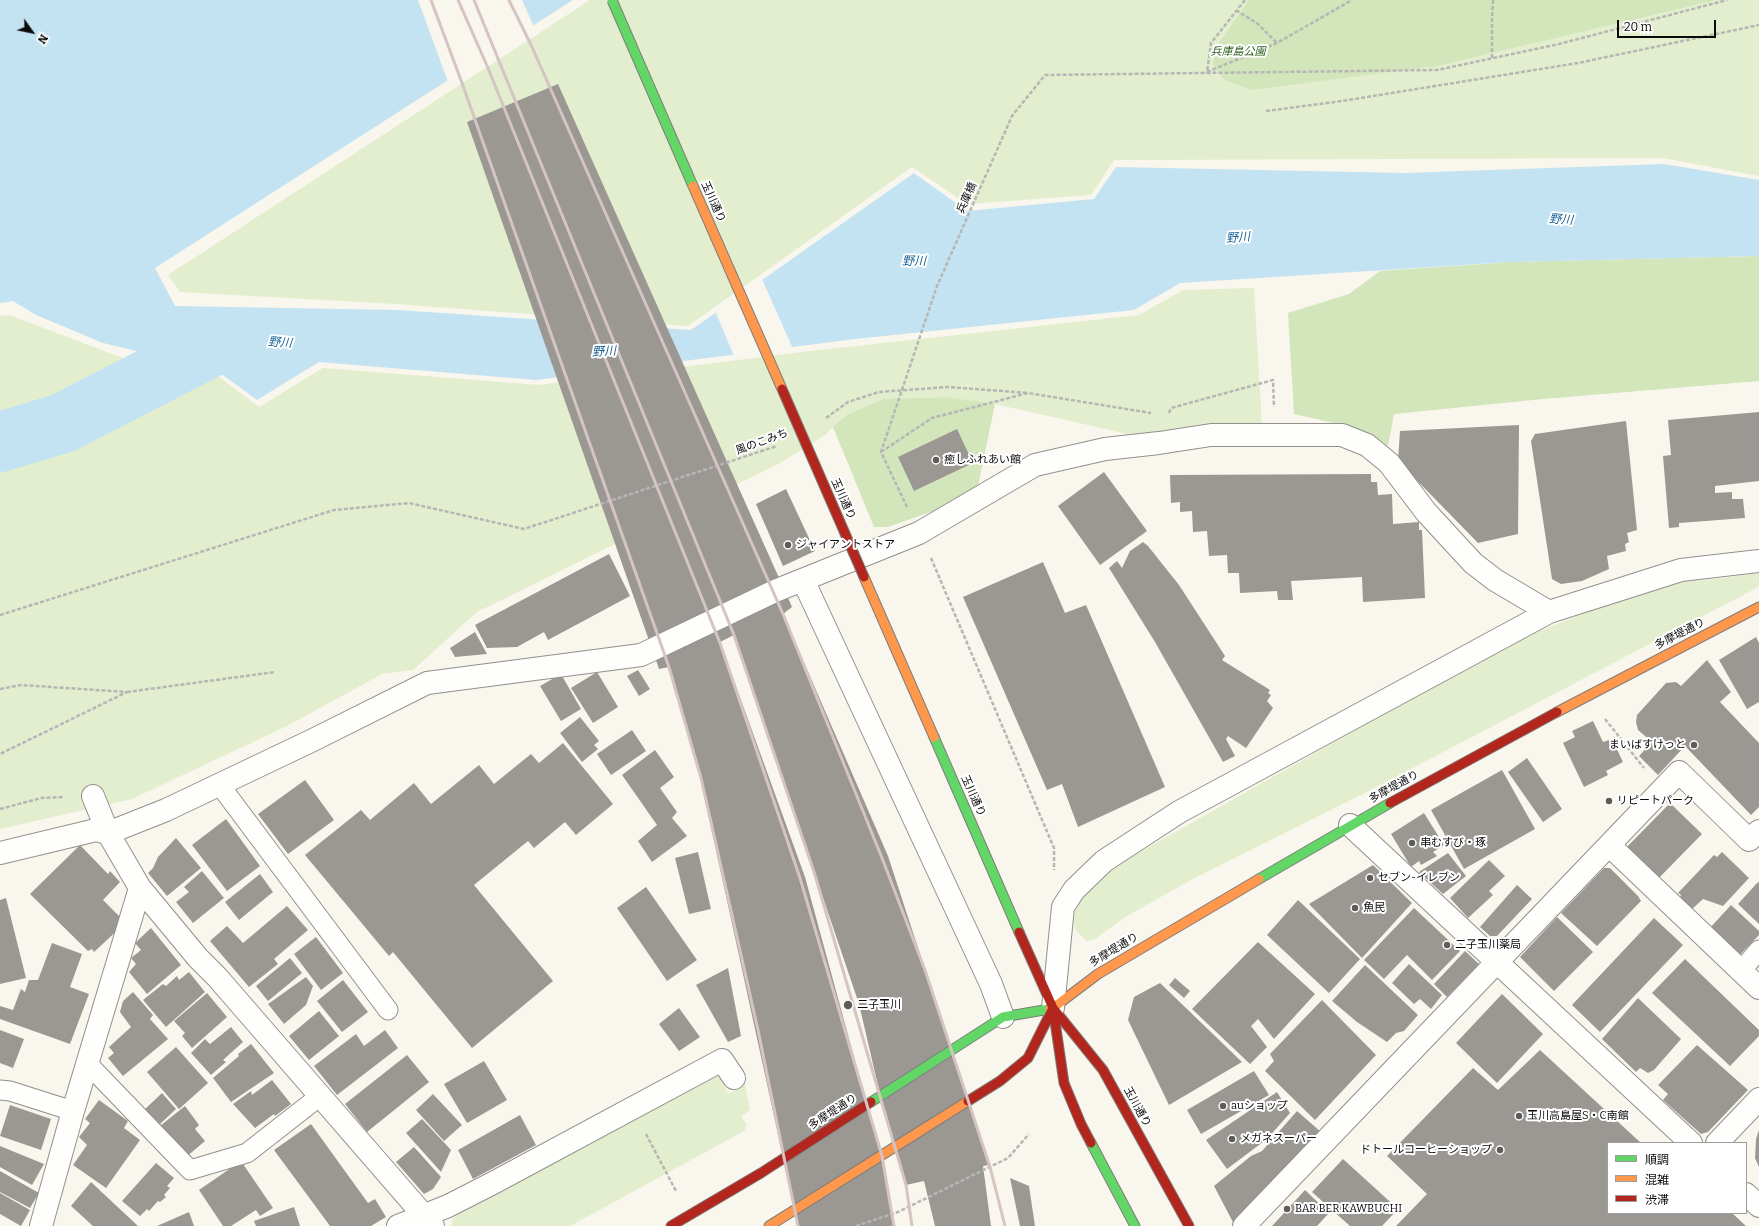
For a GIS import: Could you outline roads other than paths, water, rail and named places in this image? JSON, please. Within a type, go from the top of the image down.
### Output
[{"type":"main road","name":"玉川通り","points":[[612,0],[1053,1008],[1103,1070],[1189,1226]]},
{"type":"main road","name":"多摩堤通り","points":[[769,1226],[1000,1081],[1028,1058],[1053,1008],[1098,974],[1350,825],[1587,696],[1759,607]]},
{"type":"main road","name":"玉川通り","points":[[1053,1008],[1064,1083],[1081,1124],[1135,1226]]},
{"type":"main road","name":"多摩堤通り","points":[[671,1226],[760,1173],[1003,1017],[1053,1008]]},
{"type":"street","points":[[0,853],[96,830],[108,833],[166,810],[313,740],[428,682],[641,655],[775,591],[919,533],[1035,465],[1105,449],[1211,435],[1342,435],[1367,445],[1389,463],[1426,512],[1473,563],[1495,580],[1549,612]]},
{"type":"street","points":[[1053,1008],[1063,907],[1074,890],[1104,861],[1179,812],[1549,612],[1681,570],[1759,560]]},
{"type":"street","points":[[803,580],[991,984],[1003,1017]]},
{"type":"street","points":[[1244,1226],[1679,772],[1750,840],[1759,831]]},
{"type":"street","points":[[93,796],[108,833],[140,888],[198,958],[217,977],[428,1221]]},
{"type":"street","points":[[1350,825],[1690,1142]]},
{"type":"street","points":[[1609,846],[1759,988]]},
{"type":"street","points":[[41,1226],[87,1063],[140,888]]},
{"type":"street","points":[[398,1226],[428,1221],[448,1206],[722,1060],[734,1078]]},
{"type":"street","points":[[1718,1142],[1759,1099]]},
{"type":"street","points":[[1747,1195],[1759,1206]]},
{"type":"lane","points":[[219,784],[388,1010]]},
{"type":"lane","points":[[1741,970],[1759,950]]},
{"type":"lane","points":[[87,1063],[190,1170],[247,1153],[320,1096]]},
{"type":"lane","points":[[0,1090],[10,1091],[73,1111]]},
{"type":"water","points":[[0,0],[573,0],[155,268],[175,306],[398,310],[691,330],[914,173],[967,211],[1094,199],[1116,167],[1404,173],[1664,164],[1759,180],[1759,256],[1511,262],[1180,283],[1134,310],[855,339],[536,380],[319,362],[257,400],[216,370],[103,343],[36,315],[13,301],[0,303]]},
{"type":"waterway","name":"野川","points":[[0,442],[63,423],[226,339]]},
{"type":"railway","points":[[431,0],[462,83],[669,667],[701,778],[758,1030],[798,1226]]},
{"type":"railway","points":[[458,0],[488,68],[720,643],[800,878],[882,1156],[894,1226]]},
{"type":"railway","points":[[474,0],[734,635],[815,875],[906,1185],[912,1226]]},
{"type":"railway","points":[[509,0],[532,47],[783,614],[882,858],[925,970],[990,1167],[1005,1226]]},
{"type":"place","name":"癒しふれあい館","points":[[936,460]]},
{"type":"place","name":"ジャイアントストア","points":[[788,545]]},
{"type":"place","name":"まいばすけっと","points":[[1694,745]]},
{"type":"place","name":"リピートパーク","points":[[1609,801]]},
{"type":"place","name":"串むすび・琢","points":[[1412,843]]},
{"type":"place","name":"セブン-イレブン","points":[[1370,878]]},
{"type":"place","name":"魚民","points":[[1355,908]]},
{"type":"place","name":"二子玉川薬局","points":[[1447,945]]},
{"type":"place","name":"二子玉川","points":[[848,1005]]},
{"type":"place","name":"auショップ","points":[[1223,1106]]},
{"type":"place","name":"玉川高島屋S・C南館","points":[[1519,1116]]},
{"type":"place","name":"メガネスーパー","points":[[1232,1139]]},
{"type":"place","name":"ドトールコーヒーショップ","points":[[1500,1150]]},
{"type":"place","name":"BAR BER KAWBUCHI","points":[[1287,1209]]},
{"type":"park label","name":"兵庫島公園","points":[[1238,52]]}]
